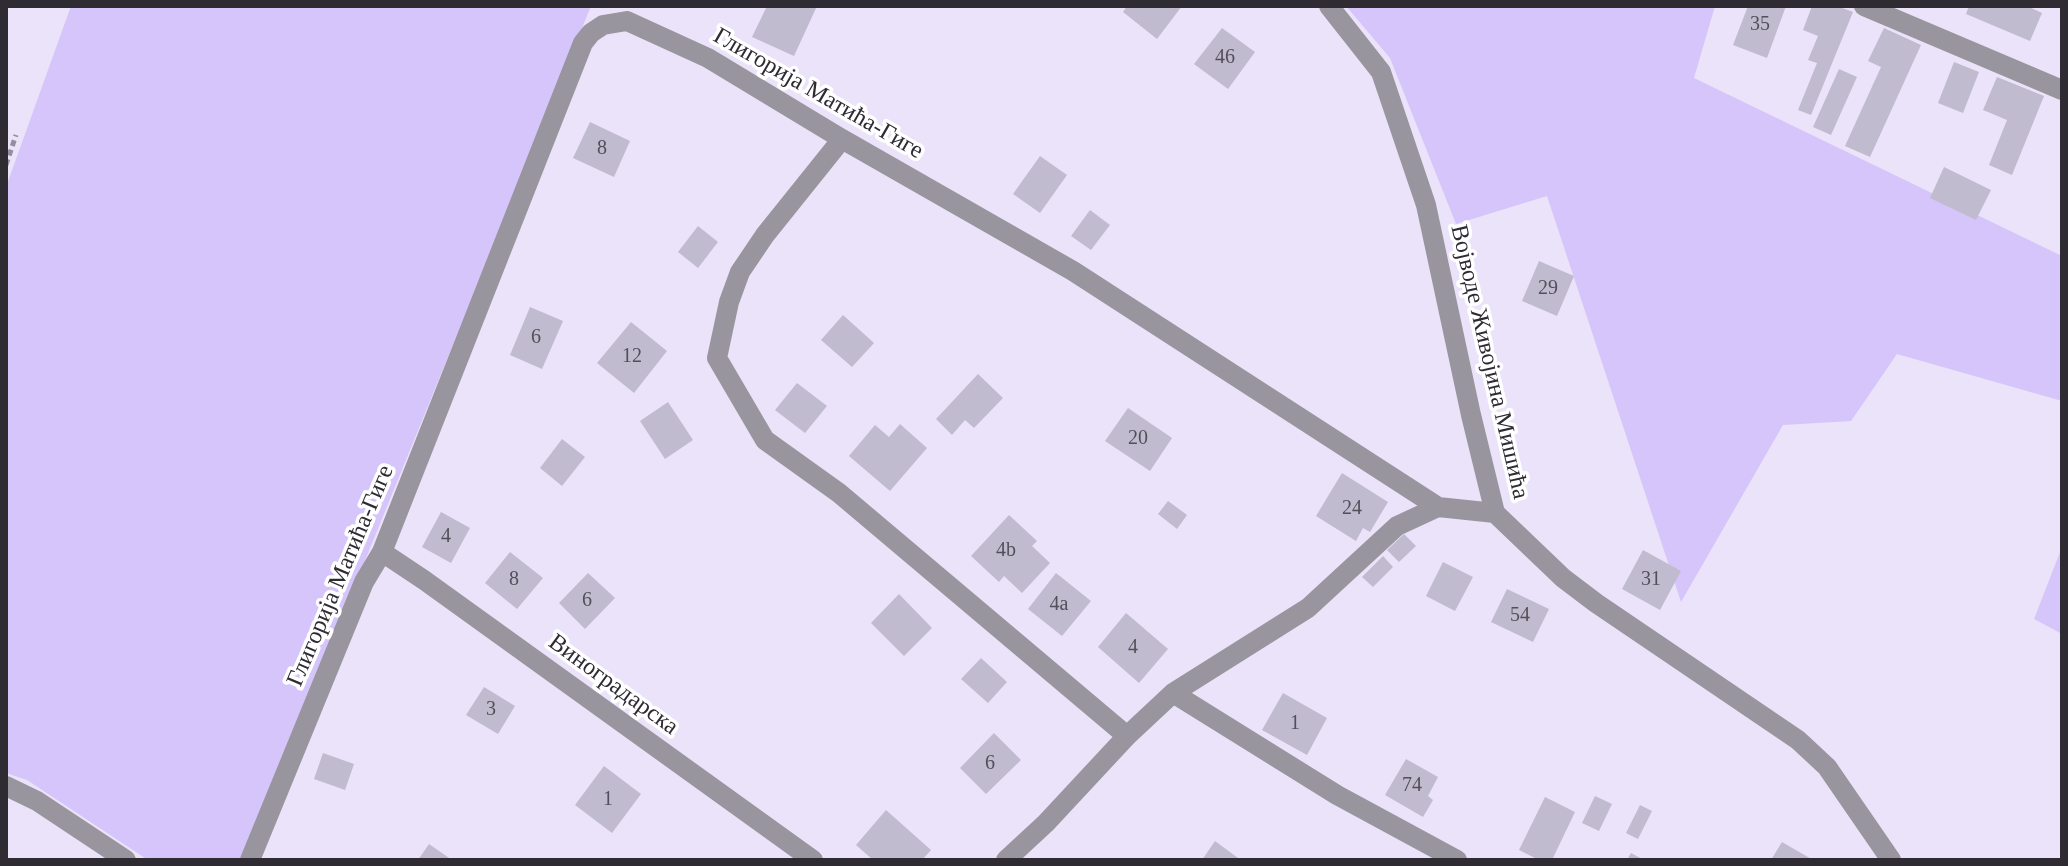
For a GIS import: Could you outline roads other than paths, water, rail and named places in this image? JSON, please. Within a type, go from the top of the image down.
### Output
[{"type":"street","name":"Војводе Живојина Мишића","points":[[1329,6],[1381,72],[1426,205],[1495,513],[1563,578],[1596,603],[1798,740],[1827,767],[1891,860]]},
{"type":"street","points":[[1864,6],[2062,90]]},
{"type":"street","name":"Глигорија Матића-Гиге","points":[[250,860],[364,582],[382,552],[583,43],[603,25],[627,21],[708,58],[842,139],[1073,271],[1438,507],[1495,513]]},
{"type":"street","points":[[842,139],[765,235],[740,272],[729,302],[717,358],[765,440],[839,493],[1127,736]]},
{"type":"street","points":[[1006,860],[1173,693],[1308,608],[1397,526],[1438,507]]},
{"type":"street","name":"Виноградарска","points":[[382,552],[813,860]]},
{"type":"street","points":[[1173,693],[1337,795],[1457,860]]},
{"type":"street","points":[[6,786],[37,801],[126,860]]}]
